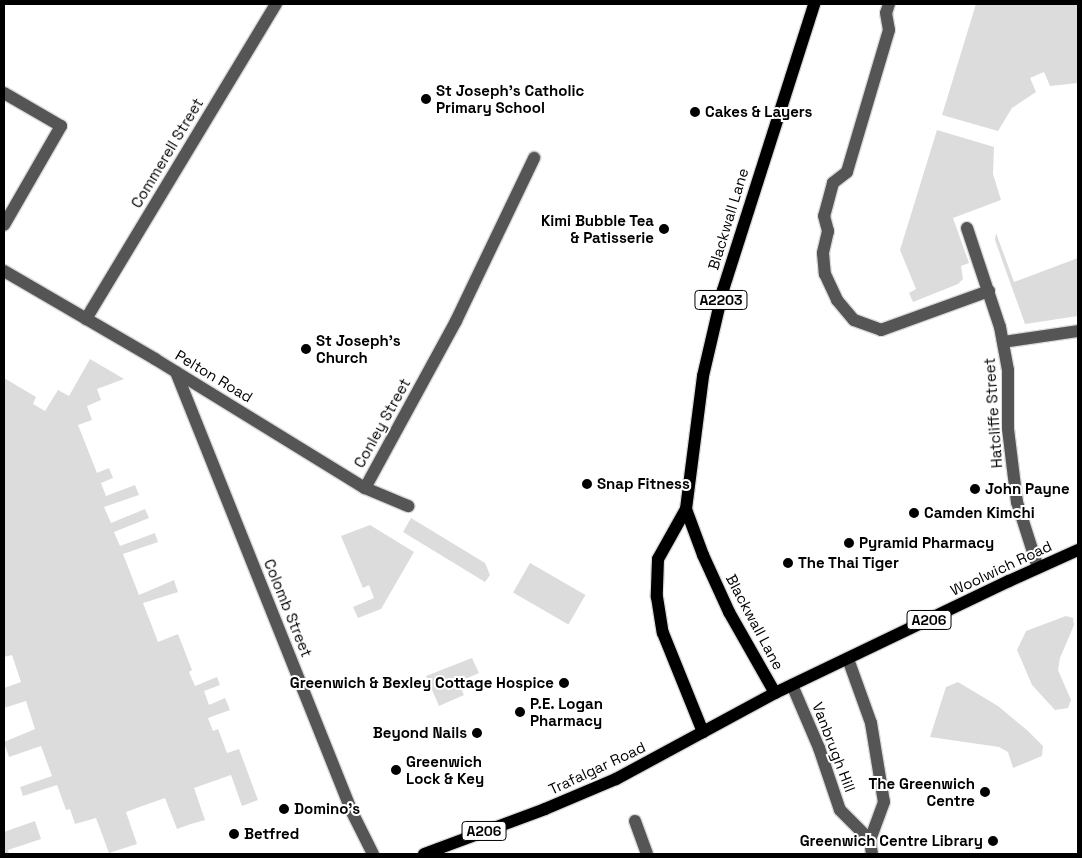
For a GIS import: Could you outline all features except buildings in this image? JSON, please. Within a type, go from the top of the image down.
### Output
[{"type":"main road","name":"Blackwall Lane","points":[[703,732],[663,633],[657,597],[658,559],[686,509],[703,376],[723,290],[814,4]]},
{"type":"main road","name":"Blackwall Lane","points":[[686,509],[703,555],[728,612],[775,693]]},
{"type":"main road","name":"Woolwich Road","points":[[775,693],[1078,550]]},
{"type":"main road","name":"Trafalgar Road","points":[[424,854],[545,809],[616,779],[775,693]]},
{"type":"street","name":"Commerell Street","points":[[86,319],[276,4]]},
{"type":"street","points":[[889,4],[886,14],[889,30],[847,172],[833,183],[824,216],[828,231],[822,253],[825,274],[837,300],[854,320],[881,330],[988,291]]},
{"type":"street","points":[[4,93],[61,126],[4,225]]},
{"type":"street","name":"Conley Street","points":[[365,488],[456,321],[534,158]]},
{"type":"street","name":"Hatcliffe Street","points":[[967,228],[1003,342],[1008,370],[1008,429],[1017,502],[1038,568]]},
{"type":"street","name":"Pelton Road","points":[[4,271],[176,372],[365,488],[408,506]]},
{"type":"street","points":[[1003,342],[1078,331]]},
{"type":"street","name":"Colomb Street","points":[[176,372],[348,803],[373,854]]},
{"type":"street","name":"Vanbrugh Hill","points":[[848,659],[871,723],[884,802],[870,840],[872,854]]},
{"type":"street","name":"Vanbrugh Hill","points":[[792,685],[819,748],[840,810],[870,840]]},
{"type":"street","points":[[635,820],[647,854]]},
{"type":"shaded area","points":[[976,4],[1078,4],[1078,83],[1050,86],[1044,72],[1030,78],[1036,92],[1012,108],[998,131],[942,115]]},
{"type":"shaded area","points":[[937,130],[994,147],[993,174],[1001,200],[953,218],[969,263],[961,266],[963,279],[958,284],[913,302],[909,293],[916,289],[900,250]]},
{"type":"shaded area","points":[[996,233],[1014,282],[1078,258],[1078,316],[1025,324],[995,240]]},
{"type":"shaded area","points":[[90,359],[124,379],[97,389],[101,400],[87,406],[92,420],[78,425],[97,473],[109,468],[113,478],[101,483],[106,496],[135,485],[139,495],[104,507],[111,523],[145,509],[149,518],[114,532],[120,546],[155,533],[158,542],[123,554],[139,595],[174,580],[178,592],[143,603],[158,642],[178,634],[192,670],[189,672],[195,686],[217,677],[220,685],[204,691],[209,705],[225,698],[230,710],[208,718],[213,731],[218,729],[227,753],[239,749],[258,800],[242,806],[231,775],[194,788],[205,820],[177,829],[165,798],[145,805],[126,812],[137,844],[109,853],[96,818],[75,824],[70,809],[66,810],[57,785],[23,796],[20,787],[52,776],[41,746],[9,757],[4,742],[35,729],[26,701],[4,708],[4,688],[21,682],[12,655],[4,657],[4,378],[36,397],[33,404],[45,411],[58,390],[69,396]]},
{"type":"shaded area","points":[[411,518],[485,563],[490,575],[485,582],[403,532]]},
{"type":"shaded area","points":[[370,525],[414,552],[381,609],[358,618],[353,607],[374,598],[369,585],[363,588],[341,536]]},
{"type":"shaded area","points":[[530,563],[585,595],[568,624],[513,592]]},
{"type":"shaded area","points":[[1066,616],[1073,618],[1074,625],[1060,658],[1058,670],[1071,700],[1068,708],[1055,710],[1032,685],[1017,650],[1026,631]]},
{"type":"shaded area","points":[[472,658],[479,673],[458,682],[464,695],[439,706],[426,676]]},
{"type":"shaded area","points":[[958,682],[998,706],[1028,731],[1043,746],[1042,756],[1013,768],[1008,752],[999,747],[930,737],[946,687]]},
{"type":"shaded area","points":[[35,821],[41,839],[8,850],[9,854],[4,854],[4,832]]},
{"type":"place","name":"St Joseph's Catholic Primary School","points":[[426,99]]},
{"type":"place","name":"Cakes & Layers","points":[[695,112]]},
{"type":"place","name":"Kimi Bubble Tea & Patisserie","points":[[664,229]]},
{"type":"place","name":"St Joseph's Church","points":[[306,349]]},
{"type":"place","name":"Snap Fitness","points":[[587,484]]},
{"type":"place","name":"John Payne","points":[[975,489]]},
{"type":"place","name":"Camden Kimchi","points":[[914,513]]},
{"type":"place","name":"Pyramid Pharmacy","points":[[849,543]]},
{"type":"place","name":"The Thai Tiger","points":[[788,563]]},
{"type":"place","name":"Greenwich & Bexley Cottage Hospice","points":[[564,683]]},
{"type":"place","name":"P.E. Logan Pharmacy","points":[[520,712]]},
{"type":"place","name":"Beyond Nails","points":[[477,733]]},
{"type":"place","name":"Greenwich Lock & Key","points":[[396,770]]},
{"type":"place","name":"The Greenwich Centre","points":[[985,792]]},
{"type":"place","name":"Domino's","points":[[284,809]]},
{"type":"place","name":"Betfred","points":[[234,834]]},
{"type":"place","name":"Greenwich Centre Library","points":[[993,841]]}]
